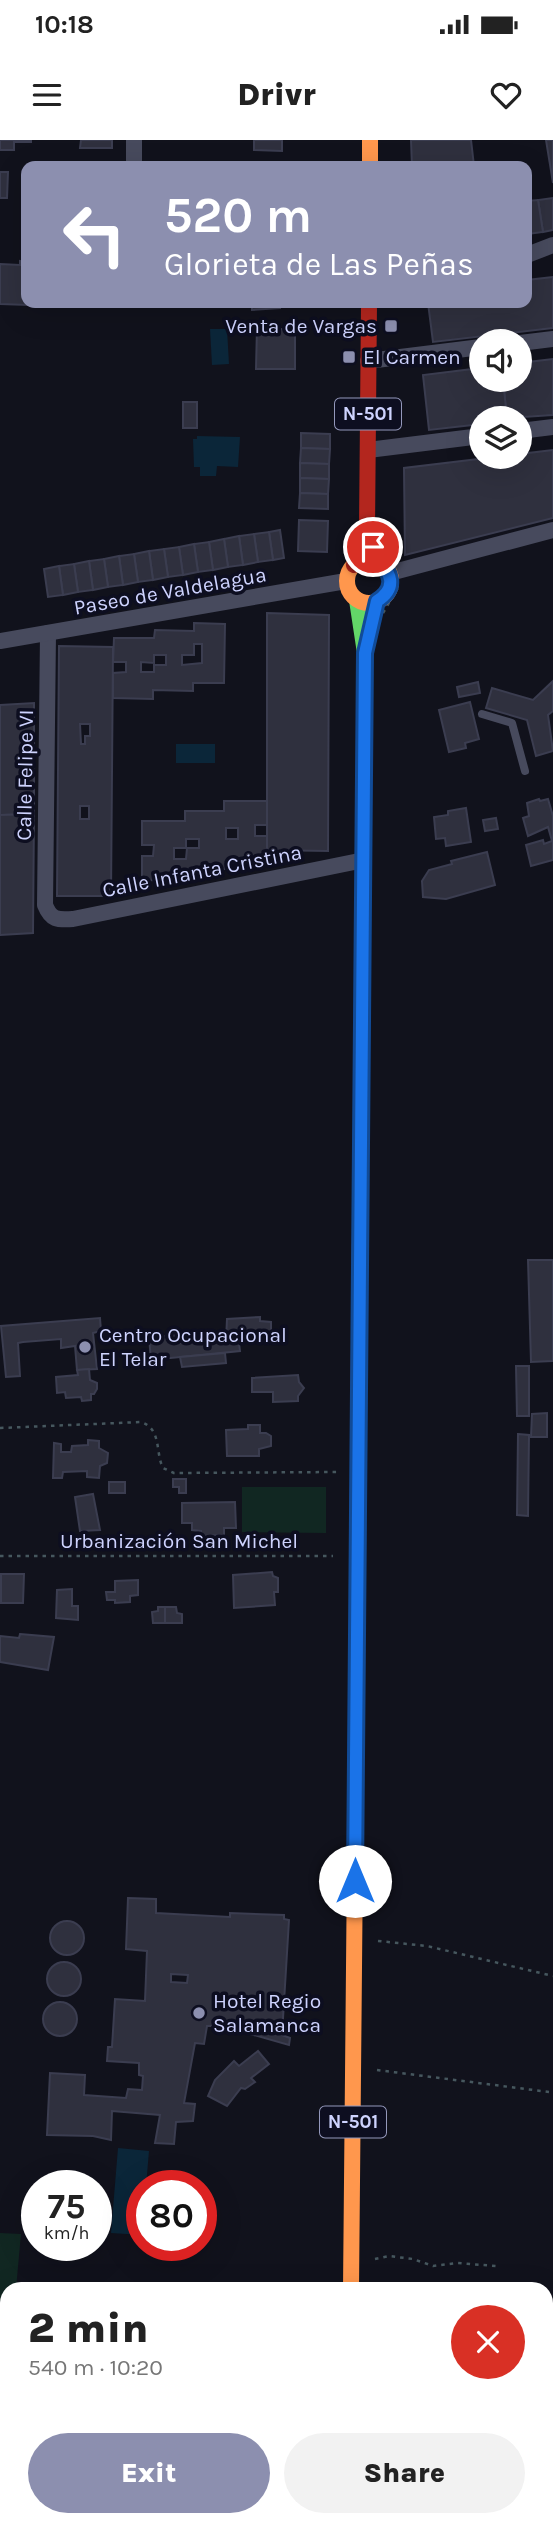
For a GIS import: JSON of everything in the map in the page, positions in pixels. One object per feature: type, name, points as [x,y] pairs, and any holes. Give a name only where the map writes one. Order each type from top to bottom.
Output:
[{"type":"highway","points":[[370,140],[370,161]]},
{"type":"highway","name":"N-501","points":[[351,2282],[365,653],[357,600],[351,595],[346,581],[367,529],[369,308]]},
{"type":"highway","name":"N-501","points":[[365,653],[377,601],[389,590],[385,568],[367,529]]},
{"type":"highway","points":[[354,565],[367,559],[385,568]]},
{"type":"highway","points":[[357,600],[363,603],[377,601]]},
{"type":"street","points":[[134,140],[134,161]]},
{"type":"street","points":[[532,253],[553,245]]},
{"type":"street","points":[[532,342],[553,339]]},
{"type":"street","points":[[368,361],[469,348]]},
{"type":"street","points":[[532,430],[553,427]]},
{"type":"street","points":[[368,450],[469,437]]},
{"type":"street","points":[[385,568],[553,530]]},
{"type":"street","name":"Paseo de Valdelagua","points":[[0,641],[346,581]]},
{"type":"street","name":"Calle Felipe VI","points":[[48,633],[45,905],[49,916]]},
{"type":"street","name":"Calle Infanta Cristina","points":[[49,916],[56,920],[73,919],[364,860]]},
{"type":"lane","points":[[482,714],[512,723],[525,771]]},
{"type":"path","points":[[0,1428],[141,1422],[149,1424],[156,1434],[158,1460],[163,1468],[174,1472],[358,1472]]},
{"type":"path","name":"Urbanización San Michel","points":[[0,1556],[357,1556]]},
{"type":"path","points":[[354,1940],[394,1941],[427,1946],[553,1976]]},
{"type":"path","points":[[353,2067],[550,2092]]},
{"type":"path","points":[[351,2262],[389,2256],[413,2259],[433,2266],[457,2263],[496,2266]]},
{"type":"green space","points":[[242,1487],[326,1487],[326,1533],[242,1532]]},
{"type":"green space","points":[[0,2233],[21,2234],[17,2282],[0,2282]]},
{"type":"water","points":[[210,329],[227,329],[229,364],[212,365]]},
{"type":"water","points":[[197,436],[240,437],[238,467],[217,466],[216,476],[200,476],[200,467],[194,467],[193,439],[197,439]]},
{"type":"water","points":[[176,744],[215,744],[215,763],[176,763]]},
{"type":"water","points":[[118,2148],[149,2151],[147,2170],[126,2170],[126,2234],[112,2233]]},
{"type":"building","points":[[0,140],[31,142],[14,142],[14,150],[0,150]]},
{"type":"building","points":[[81,140],[112,140],[112,148],[80,148]]},
{"type":"building","points":[[254,140],[282,140],[282,151],[254,150]]},
{"type":"building","points":[[411,140],[471,140],[473,161],[412,161]]},
{"type":"building","points":[[546,140],[553,140],[553,183]]},
{"type":"building","points":[[0,172],[8,172],[7,198],[0,198]]},
{"type":"building","points":[[553,198],[553,230],[543,232],[538,200]]},
{"type":"building","points":[[538,200],[543,232],[532,233],[532,201]]},
{"type":"building","points":[[20,261],[21,305],[0,304],[0,264],[20,265]]},
{"type":"building","points":[[553,277],[553,328],[532,330],[469,329],[469,338],[433,342],[429,308],[532,308],[532,279]]},
{"type":"building","points":[[257,327],[292,330],[295,335],[295,369],[256,369]]},
{"type":"building","points":[[553,359],[553,415],[532,416],[532,406],[506,406],[504,392],[532,392],[532,362]]},
{"type":"building","points":[[469,369],[469,392],[504,392],[506,406],[469,406],[469,425],[429,430],[423,375]]},
{"type":"building","points":[[183,402],[197,402],[197,428],[183,428]]},
{"type":"building","points":[[301,433],[330,434],[330,449],[301,448]]},
{"type":"building","points":[[301,448],[330,449],[329,464],[300,463]]},
{"type":"building","points":[[553,450],[553,518],[405,555],[404,468],[469,460],[469,469],[532,469],[532,453]]},
{"type":"building","points":[[300,463],[329,464],[329,479],[300,478]]},
{"type":"building","points":[[300,478],[329,479],[328,494],[300,493]]},
{"type":"building","points":[[300,493],[328,494],[328,509],[299,508]]},
{"type":"building","points":[[299,520],[328,521],[327,552],[298,551]]},
{"type":"building","points":[[280,530],[284,558],[273,560],[269,532]]},
{"type":"building","points":[[269,532],[273,560],[258,562],[254,534]]},
{"type":"building","points":[[254,534],[258,562],[243,565],[239,536]]},
{"type":"building","points":[[239,536],[243,565],[228,567],[224,539]]},
{"type":"building","points":[[224,539],[228,567],[213,570],[209,542]]},
{"type":"building","points":[[209,542],[213,570],[198,572],[194,544]]},
{"type":"building","points":[[194,544],[198,572],[183,575],[179,547]]},
{"type":"building","points":[[179,547],[183,575],[168,577],[164,549]]},
{"type":"building","points":[[164,549],[168,577],[153,580],[149,551]]},
{"type":"building","points":[[149,551],[153,580],[138,582],[134,554]]},
{"type":"building","points":[[134,554],[138,582],[123,585],[119,556]]},
{"type":"building","points":[[119,556],[123,585],[108,587],[104,559]]},
{"type":"building","points":[[104,559],[108,587],[93,590],[89,561]]},
{"type":"building","points":[[89,561],[93,590],[78,592],[74,564]]},
{"type":"building","points":[[74,564],[78,592],[63,595],[59,566]]},
{"type":"building","points":[[59,566],[63,595],[48,597],[44,569]]},
{"type":"building","points":[[267,613],[329,615],[328,851],[267,850]]},
{"type":"building","points":[[194,623],[225,624],[224,683],[193,683],[193,691],[153,690],[153,699],[113,698],[113,673],[126,672],[126,662],[113,662],[114,638],[154,638],[155,630],[194,631]],"holes":[[[194,644],[202,644],[202,663],[182,665],[182,655],[194,655]],[[154,655],[166,655],[166,665],[154,665],[154,672],[141,672],[141,662],[154,663]]]},
{"type":"building","points":[[59,646],[113,647],[111,896],[57,896]],"holes":[[[80,724],[90,724],[90,736],[85,736],[85,744],[81,744]],[[80,806],[89,806],[89,819],[80,819]]]},
{"type":"building","points":[[553,681],[553,711],[548,715],[553,751],[536,756],[527,720],[486,708],[492,688],[533,700]]},
{"type":"building","points":[[478,682],[480,693],[459,697],[457,687]]},
{"type":"building","points":[[470,702],[479,739],[465,743],[466,748],[449,752],[439,710]]},
{"type":"building","points":[[34,703],[34,814],[0,815],[0,705]]},
{"type":"building","points":[[548,799],[553,816],[553,860],[531,866],[526,845],[543,840],[544,844],[552,841],[548,827],[528,836],[523,818],[529,816],[527,803]]},
{"type":"building","points":[[224,801],[267,801],[267,825],[255,825],[255,836],[267,836],[267,863],[225,863],[225,869],[185,869],[185,881],[142,880],[142,856],[153,856],[154,845],[142,845],[142,821],[185,821],[185,811],[224,811]],"holes":[[[226,828],[238,828],[238,839],[226,839]],[[186,839],[199,839],[199,848],[187,848],[186,859],[174,859],[174,848],[186,848]]]},
{"type":"building","points":[[466,808],[471,842],[446,846],[445,838],[436,839],[434,817]]},
{"type":"building","points":[[34,814],[33,933],[0,935],[0,815]]},
{"type":"building","points":[[496,818],[498,829],[485,831],[483,820]]},
{"type":"building","points":[[487,852],[495,885],[446,899],[423,897],[422,881],[429,870]]},
{"type":"building","points":[[528,1260],[553,1260],[553,1361],[531,1362]]},
{"type":"building","points":[[260,1317],[260,1321],[271,1322],[271,1336],[261,1336],[260,1342],[239,1343],[240,1351],[151,1360],[149,1337],[180,1335],[181,1343],[226,1341],[227,1319]]},
{"type":"building","name":"Centro Ocupacional El Telar","points":[[100,1318],[101,1331],[93,1333],[97,1369],[77,1370],[75,1346],[61,1348],[61,1339],[23,1342],[18,1343],[20,1376],[6,1377],[1,1326]]},
{"type":"building","points":[[225,1353],[226,1363],[182,1367],[180,1357]]},
{"type":"building","points":[[516,1366],[529,1366],[529,1416],[517,1416]]},
{"type":"building","points":[[89,1369],[90,1380],[97,1383],[91,1400],[82,1401],[81,1397],[66,1398],[65,1392],[57,1393],[56,1377],[78,1375],[77,1370]]},
{"type":"building","points":[[298,1375],[304,1388],[298,1401],[273,1402],[273,1392],[252,1392],[252,1378]]},
{"type":"building","points":[[547,1413],[547,1437],[531,1437],[532,1414]]},
{"type":"building","points":[[248,1425],[260,1425],[260,1433],[271,1436],[271,1446],[259,1449],[259,1456],[227,1456],[226,1430],[248,1429]]},
{"type":"building","points":[[518,1434],[529,1435],[528,1516],[517,1515]]},
{"type":"building","points":[[88,1440],[99,1441],[99,1448],[108,1453],[107,1463],[100,1466],[99,1478],[87,1477],[87,1471],[63,1472],[62,1478],[53,1478],[54,1443],[61,1444],[61,1452],[71,1452],[72,1446],[88,1445]]},
{"type":"building","points":[[173,1479],[186,1479],[186,1493],[179,1493],[179,1487],[173,1487]]},
{"type":"building","points":[[109,1482],[125,1482],[125,1493],[109,1493]]},
{"type":"building","points":[[93,1494],[100,1530],[80,1531],[75,1497]]},
{"type":"building","points":[[235,1502],[236,1528],[224,1528],[224,1535],[201,1536],[201,1531],[192,1530],[192,1523],[182,1523],[182,1503]]},
{"type":"building","points":[[272,1572],[273,1576],[278,1578],[278,1592],[274,1592],[275,1605],[234,1608],[233,1575]]},
{"type":"building","points":[[1,1574],[24,1574],[23,1603],[1,1603]]},
{"type":"building","points":[[138,1580],[138,1595],[130,1596],[130,1602],[115,1603],[115,1600],[107,1600],[106,1592],[115,1592],[115,1581]]},
{"type":"building","points":[[72,1589],[72,1606],[78,1606],[78,1620],[56,1618],[57,1590]]},
{"type":"building","points":[[158,1607],[165,1607],[165,1623],[153,1623],[152,1612],[158,1611]]},
{"type":"building","points":[[165,1607],[176,1607],[177,1613],[182,1614],[182,1623],[165,1623]]},
{"type":"building","points":[[20,1634],[54,1637],[48,1670],[0,1662],[0,1636],[19,1638]]},
{"type":"building","name":"Hotel Regio Salamanca","points":[[128,1898],[156,1899],[156,1913],[230,1917],[230,1913],[284,1915],[284,1919],[289,1920],[282,2035],[290,2038],[289,2045],[222,2026],[207,2026],[204,2044],[195,2043],[184,2103],[195,2104],[193,2121],[176,2122],[174,2144],[155,2143],[160,2115],[112,2111],[111,2140],[93,2136],[47,2135],[50,2073],[85,2075],[84,2095],[126,2098],[128,2089],[142,2090],[143,2076],[139,2075],[139,2063],[107,2061],[108,2047],[112,2047],[115,1999],[145,2001],[147,1951],[126,1949]],"holes":[[[171,1974],[188,1975],[187,1983],[171,1982]]]},
{"type":"building","points":[[67,1921],[79,1926],[84,1938],[79,1950],[67,1955],[55,1950],[50,1938],[55,1926]]},
{"type":"building","points":[[64,1962],[76,1967],[81,1979],[76,1991],[64,1996],[52,1991],[47,1979],[52,1967]]},
{"type":"building","points":[[60,2002],[72,2007],[77,2019],[72,2031],[60,2036],[48,2031],[43,2019],[48,2007]]},
{"type":"building","points":[[258,2051],[269,2064],[251,2078],[255,2082],[245,2089],[241,2088],[227,2106],[208,2096],[215,2080],[234,2061],[239,2066]]},
{"type":"traffic: fast","points":[[357,600],[365,653],[363,903]]},
{"type":"traffic: slow","points":[[370,140],[370,161]]},
{"type":"traffic: slow","points":[[369,559],[385,565],[391,581],[385,597],[369,603],[353,597],[347,581],[353,565],[369,559]]},
{"type":"traffic: slow","points":[[359,1348],[363,903]]},
{"type":"traffic: slow","points":[[351,2282],[356,1753]]},
{"type":"traffic: jam","points":[[354,565],[367,529],[369,308]]},
{"type":"traffic: jam","points":[[356,1753],[359,1348]]},
{"type":"place","name":"Venta de Vargas","points":[[391,326]]},
{"type":"place","name":"El Carmen","points":[[349,357]]},
{"type":"place","name":"Centro Ocupacional El Telar","points":[[85,1347]]},
{"type":"place","name":"Hotel Regio Salamanca","points":[[199,2013]]},
{"type":"route","points":[[355,1881],[365,653],[377,601],[384,597],[391,582],[390,573],[373,547]]}]
